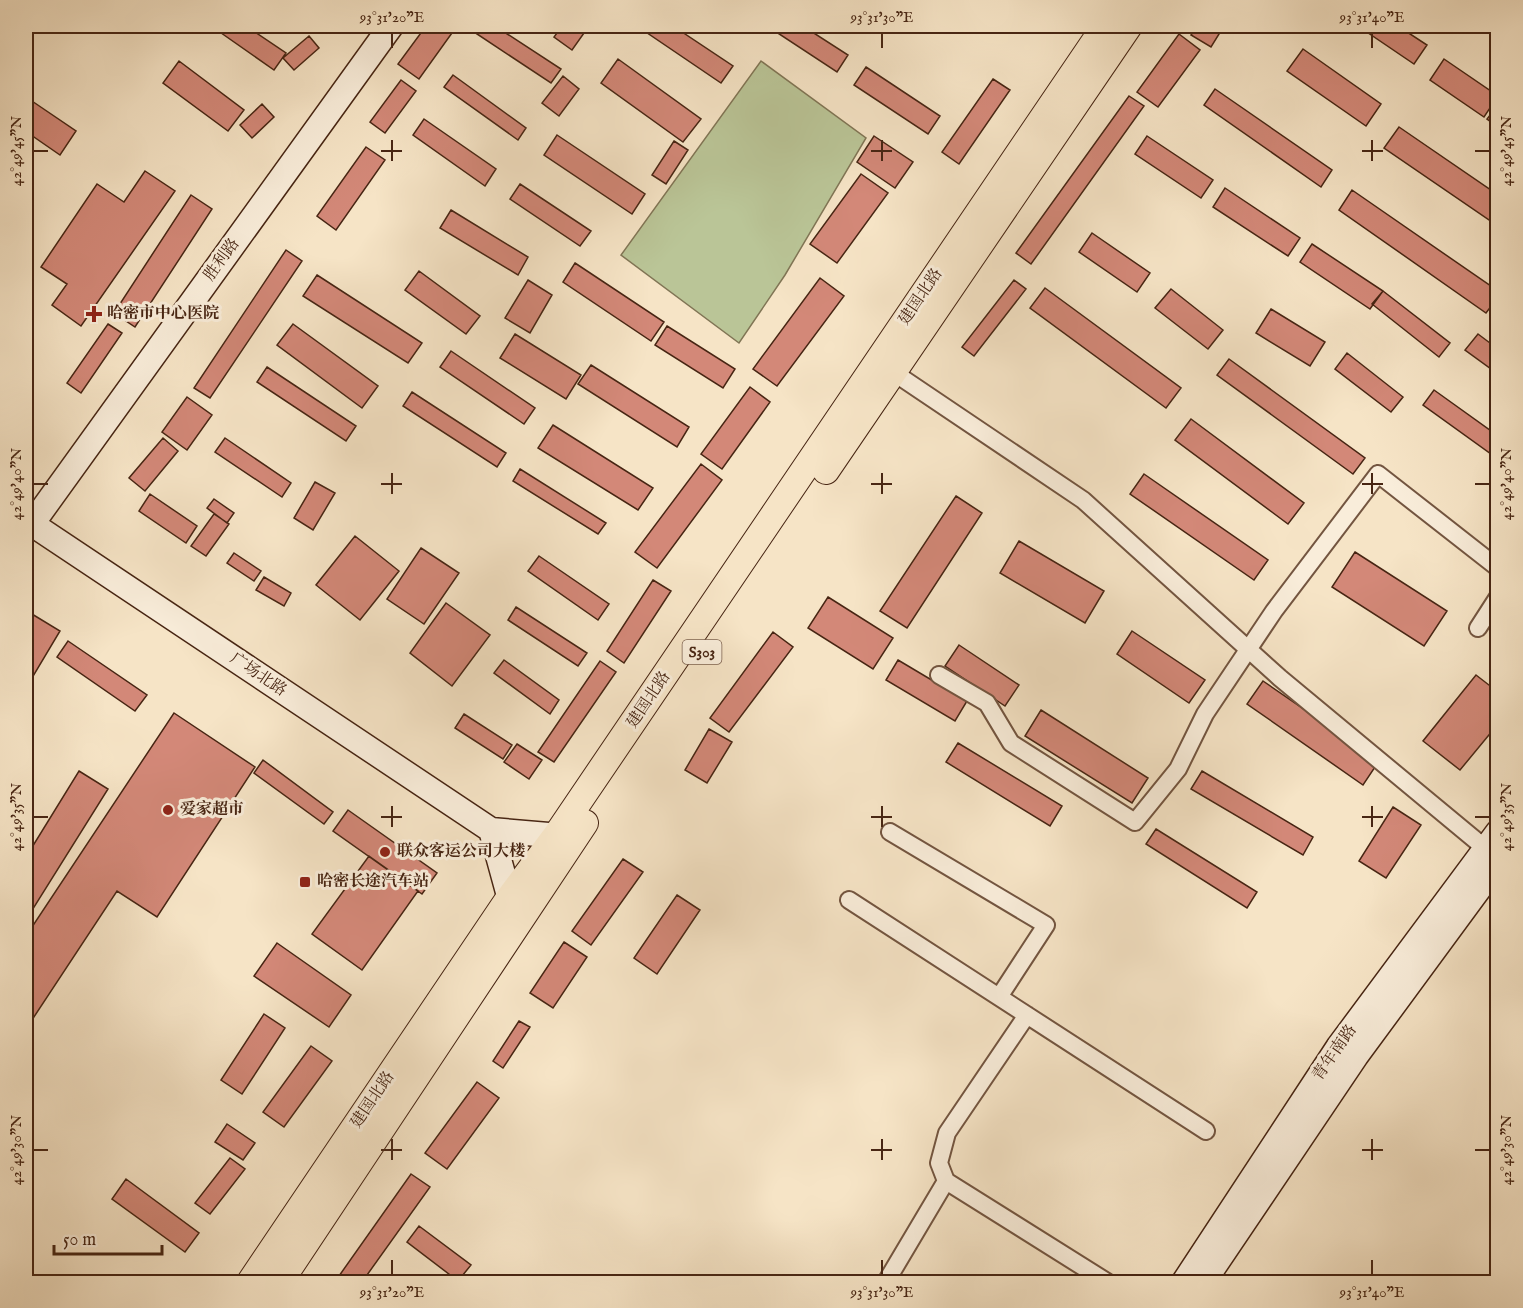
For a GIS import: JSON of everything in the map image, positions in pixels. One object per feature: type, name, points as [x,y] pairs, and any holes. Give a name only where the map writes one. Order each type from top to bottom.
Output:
[{"type":"main road","name":"胜利路","points":[[29,522],[391,26]]},
{"type":"main road","name":"建国北路","points":[[280,1282],[518,926],[566,836],[1105,26]]},
{"type":"main road","name":"建国北路","points":[[250,1282],[509,898],[566,836],[892,372],[1129,26]]},
{"type":"main road","name":"广场北路","points":[[29,522],[491,830]]},
{"type":"main road","points":[[518,926],[491,830],[566,836]]},
{"type":"main road","points":[[1203,1282],[1493,848]]},
{"type":"main road","name":"青年南路","points":[[1184,1282],[1339,1046],[1493,848]]},
{"type":"street","points":[[892,372],[1083,500],[1289,686],[1493,848]]},
{"type":"street","points":[[939,675],[987,703],[1011,742],[1135,822],[1178,769],[1205,714],[1249,649],[1378,474],[1497,568]]},
{"type":"street","points":[[1478,628],[1497,597]]},
{"type":"street","points":[[890,831],[1046,926],[999,997]]},
{"type":"street","points":[[849,900],[1206,1131]]},
{"type":"street","points":[[1027,1015],[946,1133],[939,1163],[945,1181],[1107,1282]]},
{"type":"street","points":[[886,1282],[945,1181]]},
{"type":"green space","points":[[761,61],[866,138],[785,275],[739,343],[621,255]]},
{"type":"building","points":[[216,26],[246,26],[286,53],[274,70],[214,28]]},
{"type":"building","points":[[426,26],[457,26],[419,79],[398,64]]},
{"type":"building","points":[[478,26],[495,26],[561,69],[551,83],[474,32]]},
{"type":"building","points":[[562,26],[589,26],[572,50],[554,37]]},
{"type":"building","points":[[637,26],[673,26],[733,66],[721,83]]},
{"type":"building","points":[[767,26],[803,26],[848,55],[837,72]]},
{"type":"building","points":[[1197,26],[1224,26],[1211,47],[1191,35]]},
{"type":"building","points":[[1358,26],[1398,26],[1427,45],[1414,64]]},
{"type":"building","points":[[1179,34],[1200,50],[1158,107],[1137,92]]},
{"type":"building","points":[[309,36],[319,48],[294,70],[283,58]]},
{"type":"building","points":[[1303,49],[1381,104],[1366,126],[1287,71]]},
{"type":"building","points":[[618,59],[701,119],[683,142],[601,83]]},
{"type":"building","points":[[1444,59],[1498,96],[1484,117],[1430,80]]},
{"type":"building","points":[[179,61],[244,110],[228,131],[163,83]]},
{"type":"building","points":[[866,67],[940,116],[928,134],[854,85]]},
{"type":"building","points":[[453,75],[526,128],[518,140],[444,87]]},
{"type":"building","points":[[563,76],[579,89],[559,116],[542,103]]},
{"type":"building","points":[[993,79],[1010,90],[959,164],[942,152]]},
{"type":"building","points":[[401,80],[416,91],[385,133],[370,122]]},
{"type":"building","points":[[1215,89],[1332,170],[1321,187],[1204,105]]},
{"type":"building","points":[[1129,96],[1144,106],[1031,264],[1016,253]]},
{"type":"building","points":[[26,97],[76,131],[60,155],[31,135],[26,136]]},
{"type":"building","points":[[262,104],[274,117],[252,138],[240,125]]},
{"type":"building","points":[[1498,105],[1498,127],[1487,119]]},
{"type":"building","points":[[424,119],[496,169],[485,186],[413,135]]},
{"type":"building","points":[[1399,127],[1498,195],[1498,226],[1384,148]]},
{"type":"building","points":[[557,135],[645,194],[632,214],[544,155]]},
{"type":"building","points":[[874,136],[913,162],[895,188],[857,162]]},
{"type":"building","points":[[1147,136],[1213,180],[1201,198],[1135,154]]},
{"type":"building","points":[[674,141],[688,150],[666,184],[652,175]]},
{"type":"building","points":[[366,147],[385,160],[336,230],[317,216]]},
{"type":"building","points":[[145,171],[175,191],[81,326],[52,305],[67,284],[41,267],[97,184],[124,202]]},
{"type":"building","points":[[861,174],[888,193],[837,263],[810,244]]},
{"type":"building","points":[[520,184],[591,231],[580,246],[510,199]]},
{"type":"building","points":[[1225,188],[1300,238],[1288,256],[1213,207]]},
{"type":"building","points":[[1352,190],[1498,291],[1498,297],[1486,313],[1339,210]]},
{"type":"building","points":[[191,195],[212,209],[135,327],[114,313]]},
{"type":"building","points":[[451,210],[528,257],[518,275],[440,228]]},
{"type":"building","points":[[1092,233],[1150,273],[1137,292],[1079,252]]},
{"type":"building","points":[[1312,244],[1383,291],[1370,309],[1300,262]]},
{"type":"building","points":[[286,250],[302,261],[210,398],[194,388]]},
{"type":"building","points":[[575,263],[664,322],[651,341],[563,282]]},
{"type":"building","points":[[419,271],[480,316],[466,334],[405,290]]},
{"type":"building","points":[[317,275],[422,343],[408,363],[303,296]]},
{"type":"building","points":[[820,278],[844,296],[777,386],[753,369]]},
{"type":"building","points":[[528,280],[552,295],[530,333],[505,318]]},
{"type":"building","points":[[1014,280],[1026,289],[974,356],[962,347]]},
{"type":"building","points":[[1045,288],[1181,388],[1166,408],[1030,308]]},
{"type":"building","points":[[1171,289],[1223,330],[1208,349],[1155,308]]},
{"type":"building","points":[[1383,291],[1450,343],[1439,357],[1372,304]]},
{"type":"building","points":[[1271,309],[1325,342],[1310,366],[1256,333]]},
{"type":"building","points":[[108,324],[122,333],[81,393],[67,383]]},
{"type":"building","points":[[293,324],[378,386],[362,408],[277,345]]},
{"type":"building","points":[[667,326],[735,369],[723,388],[655,345]]},
{"type":"building","points":[[515,334],[581,375],[566,399],[500,358]]},
{"type":"building","points":[[1478,334],[1498,349],[1498,374],[1465,350]]},
{"type":"building","points":[[451,351],[535,408],[524,424],[440,367]]},
{"type":"building","points":[[1347,353],[1403,397],[1391,412],[1335,369]]},
{"type":"building","points":[[1229,359],[1365,458],[1353,474],[1217,375]]},
{"type":"building","points":[[591,365],[689,427],[677,447],[578,384]]},
{"type":"building","points":[[267,367],[356,426],[346,441],[257,382]]},
{"type":"building","points":[[750,387],[770,402],[722,469],[701,454]]},
{"type":"building","points":[[1434,390],[1498,436],[1498,459],[1423,405]]},
{"type":"building","points":[[412,392],[506,453],[497,467],[403,406]]},
{"type":"building","points":[[187,397],[212,415],[187,450],[162,432]]},
{"type":"building","points":[[1191,419],[1304,503],[1288,524],[1175,440]]},
{"type":"building","points":[[553,425],[653,488],[638,510],[538,448]]},
{"type":"building","points":[[163,438],[178,451],[145,491],[129,478]]},
{"type":"building","points":[[225,438],[291,483],[282,497],[215,452]]},
{"type":"building","points":[[701,464],[722,480],[657,568],[635,552]]},
{"type":"building","points":[[520,469],[606,523],[598,534],[513,481]]},
{"type":"building","points":[[1144,474],[1268,560],[1254,580],[1130,494]]},
{"type":"building","points":[[315,482],[335,493],[313,530],[294,518]]},
{"type":"building","points":[[150,494],[197,526],[186,543],[139,511]]},
{"type":"building","points":[[956,496],[982,513],[907,628],[880,611]]},
{"type":"building","points":[[214,499],[234,513],[227,523],[207,508]]},
{"type":"building","points":[[214,514],[229,524],[206,556],[191,546]]},
{"type":"building","points":[[355,536],[399,571],[360,620],[316,585]]},
{"type":"building","points":[[1019,541],[1104,591],[1085,623],[1000,573]]},
{"type":"building","points":[[421,548],[459,573],[424,624],[387,599]]},
{"type":"building","points":[[1355,552],[1447,611],[1424,646],[1332,587]]},
{"type":"building","points":[[234,553],[261,571],[254,581],[227,563]]},
{"type":"building","points":[[539,556],[609,604],[598,620],[528,571]]},
{"type":"building","points":[[264,577],[291,593],[284,606],[256,590]]},
{"type":"building","points":[[653,580],[671,591],[624,663],[607,651]]},
{"type":"building","points":[[828,597],[893,638],[873,669],[808,628]]},
{"type":"building","points":[[446,603],[490,635],[452,686],[410,653]]},
{"type":"building","points":[[516,607],[587,653],[578,666],[508,620]]},
{"type":"building","points":[[27,611],[60,631],[32,678],[26,674]]},
{"type":"building","points":[[1132,631],[1205,680],[1189,703],[1117,654]]},
{"type":"building","points":[[773,632],[793,647],[729,732],[710,718]]},
{"type":"building","points":[[68,641],[147,695],[135,711],[57,657]]},
{"type":"building","points":[[959,645],[1019,685],[1005,706],[945,666]]},
{"type":"building","points":[[504,660],[559,700],[550,714],[494,673]]},
{"type":"building","points":[[898,660],[967,701],[955,721],[886,680]]},
{"type":"building","points":[[600,661],[616,672],[554,762],[538,752]]},
{"type":"building","points":[[1476,675],[1498,692],[1498,724],[1460,770],[1423,741]]},
{"type":"building","points":[[1263,681],[1379,761],[1363,785],[1247,704]]},
{"type":"building","points":[[1041,710],[1148,778],[1132,803],[1025,736]]},
{"type":"building","points":[[174,713],[255,767],[157,917],[117,891],[26,1029],[26,936]]},
{"type":"building","points":[[464,714],[512,745],[503,759],[455,728]]},
{"type":"building","points":[[709,729],[732,742],[707,783],[685,770]]},
{"type":"building","points":[[958,743],[1062,806],[1050,826],[946,762]]},
{"type":"building","points":[[517,744],[542,760],[529,779],[504,762]]},
{"type":"building","points":[[263,760],[333,812],[324,824],[254,773]]},
{"type":"building","points":[[79,771],[108,789],[26,920],[26,857]]},
{"type":"building","points":[[1202,771],[1313,837],[1303,855],[1191,789]]},
{"type":"building","points":[[1393,807],[1421,825],[1386,878],[1359,861]]},
{"type":"building","name":"联众客运公司大楼","points":[[348,810],[437,873],[422,894],[333,831]]},
{"type":"building","points":[[1156,829],[1257,892],[1247,908],[1146,844]]},
{"type":"building","points":[[369,856],[418,891],[362,970],[312,934]]},
{"type":"building","points":[[623,859],[643,872],[591,945],[572,931]]},
{"type":"building","points":[[677,895],[700,910],[657,974],[634,958]]},
{"type":"building","points":[[564,942],[587,957],[553,1008],[530,993]]},
{"type":"building","points":[[277,943],[351,995],[329,1027],[254,976]]},
{"type":"building","points":[[264,1014],[285,1028],[242,1094],[221,1080]]},
{"type":"building","points":[[519,1021],[530,1027],[503,1068],[493,1061]]},
{"type":"building","points":[[311,1046],[332,1061],[284,1127],[263,1112]]},
{"type":"building","points":[[477,1082],[499,1098],[447,1169],[425,1153]]},
{"type":"building","points":[[227,1124],[255,1143],[243,1160],[215,1142]]},
{"type":"building","points":[[230,1158],[245,1169],[210,1214],[195,1203]]},
{"type":"building","points":[[411,1174],[430,1187],[362,1282],[349,1282],[339,1276]]},
{"type":"building","points":[[126,1179],[199,1233],[185,1252],[112,1199]]},
{"type":"building","points":[[419,1226],[471,1265],[458,1281],[407,1242]]},
{"type":"place","name":"哈密市中心医院","points":[[94,314]]},
{"type":"place","name":"爱家超市","points":[[168,810]]},
{"type":"place","name":"联众客运公司大楼","points":[[385,852]]},
{"type":"place","name":"哈密长途汽车站","points":[[305,882]]}]
